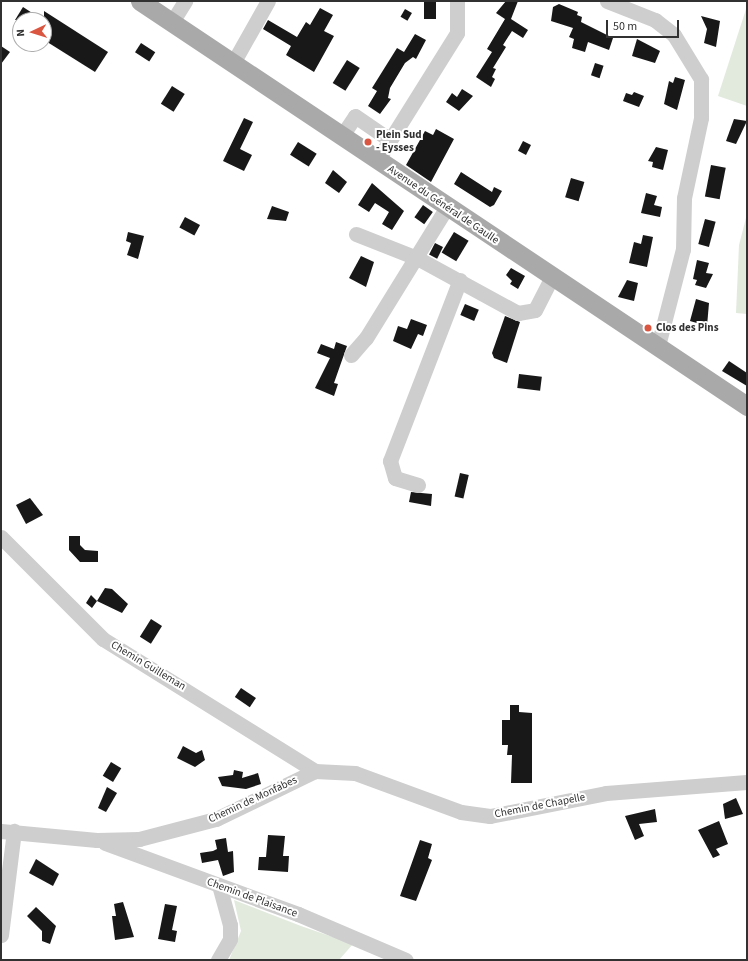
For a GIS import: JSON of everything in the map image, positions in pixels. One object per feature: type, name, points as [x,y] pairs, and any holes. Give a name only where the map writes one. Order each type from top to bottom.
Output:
[{"type":"main road","name":"Avenue du Général de Gaulle","points":[[140,1],[341,137],[747,406]]},
{"type":"street","points":[[172,22],[185,1]]},
{"type":"street","points":[[233,63],[268,1]]},
{"type":"street","points":[[377,161],[457,33],[457,1]]},
{"type":"street","points":[[607,1],[655,20],[674,35],[701,79],[701,118],[684,198],[683,249],[658,346]]},
{"type":"street","points":[[341,137],[356,116],[390,140]]},
{"type":"street","points":[[351,355],[366,338],[417,258],[447,207]]},
{"type":"street","points":[[356,234],[417,258],[460,280],[509,310],[528,313],[535,310],[552,277]]},
{"type":"street","points":[[418,485],[395,478],[390,461],[460,280]]},
{"type":"street","name":"Chemin Guilleman","points":[[1,538],[103,639],[315,771]]},
{"type":"street","name":"Chemin de Chapelle","points":[[315,771],[355,773],[461,812],[490,816],[606,793],[747,782]]},
{"type":"street","name":"Chemin de Monfabes","points":[[8,831],[96,840],[139,839],[216,820],[315,771]]},
{"type":"street","points":[[1,935],[8,831]]},
{"type":"street","name":"Chemin de Plaisance","points":[[96,840],[219,885],[406,960]]},
{"type":"street","points":[[218,960],[230,939],[230,926],[219,885]]},
{"type":"shaded area","points":[[747,6],[747,106],[718,96]]},
{"type":"shaded area","points":[[747,214],[747,314],[736,313],[739,245]]},
{"type":"shaded area","points":[[234,900],[353,944],[339,960],[229,960],[241,931]]},
{"type":"building","points":[[424,1],[436,1],[436,19],[424,19]]},
{"type":"building","points":[[506,1],[518,1],[511,19],[528,30],[523,38],[512,31],[503,45],[506,47],[493,68],[496,69],[492,77],[495,79],[491,87],[476,77],[492,52],[487,49],[505,19],[496,13]]},
{"type":"building","points":[[559,4],[578,12],[577,15],[582,17],[581,22],[613,38],[609,50],[588,42],[585,52],[572,48],[574,39],[569,37],[573,28],[551,21],[553,7]]},
{"type":"building","points":[[23,7],[31,12],[20,12]]},
{"type":"building","points":[[320,8],[333,15],[324,31],[334,36],[314,72],[286,55],[291,46],[263,29],[268,20],[297,37],[306,22],[310,25]]},
{"type":"building","points":[[405,9],[412,13],[407,21],[400,17]]},
{"type":"building","points":[[52,16],[108,52],[95,72],[52,45]]},
{"type":"building","points":[[701,16],[720,21],[716,47],[704,43],[707,29]]},
{"type":"building","points":[[415,34],[426,40],[416,59],[413,57],[405,63],[390,88],[388,98],[391,99],[380,114],[368,106],[377,91],[372,88],[397,48],[404,52]]},
{"type":"building","points":[[637,39],[660,51],[655,63],[632,56]]},
{"type":"building","points":[[141,43],[155,52],[149,61],[135,52]]},
{"type":"building","points":[[1,46],[10,52],[1,64]]},
{"type":"building","points":[[347,60],[360,68],[345,91],[333,83]]},
{"type":"building","points":[[595,63],[604,66],[600,78],[591,75]]},
{"type":"building","points":[[675,77],[685,80],[677,110],[664,104],[669,81],[673,83]]},
{"type":"building","points":[[172,86],[185,94],[174,112],[161,104]]},
{"type":"building","points":[[462,89],[473,96],[459,111],[446,102],[452,93],[457,97]]},
{"type":"building","points":[[634,92],[644,96],[639,107],[623,101],[626,93],[632,95]]},
{"type":"building","points":[[244,118],[253,122],[240,149],[252,155],[244,171],[223,161]]},
{"type":"building","points":[[734,119],[747,121],[736,144],[726,141]]},
{"type":"building","points":[[436,129],[454,139],[431,182],[406,165],[425,131],[433,135]]},
{"type":"building","points":[[523,141],[531,145],[526,155],[518,151]]},
{"type":"building","points":[[298,142],[317,154],[309,166],[290,155]]},
{"type":"building","points":[[656,147],[668,150],[663,170],[652,167],[653,162],[648,161]]},
{"type":"building","points":[[711,165],[726,168],[720,199],[705,196]]},
{"type":"building","points":[[333,170],[347,182],[339,193],[325,183]]},
{"type":"building","points":[[461,172],[492,192],[494,187],[502,191],[494,205],[490,207],[454,184]]},
{"type":"building","points":[[571,178],[584,182],[579,201],[565,197]]},
{"type":"building","points":[[372,183],[404,211],[392,230],[382,224],[389,212],[375,203],[369,212],[358,205]]},
{"type":"building","points":[[646,193],[657,196],[654,205],[662,207],[660,217],[641,213]]},
{"type":"building","points":[[423,205],[433,212],[424,224],[414,217]]},
{"type":"building","points":[[272,206],[289,212],[286,221],[267,219]]},
{"type":"building","points":[[185,217],[200,225],[194,236],[179,228]]},
{"type":"building","points":[[705,219],[716,222],[709,247],[698,244]]},
{"type":"building","points":[[128,232],[144,236],[138,259],[127,255],[131,243],[126,241]]},
{"type":"building","points":[[454,232],[469,241],[456,261],[442,253]]},
{"type":"building","points":[[643,235],[653,237],[647,267],[629,263],[634,242],[641,244]]},
{"type":"building","points":[[435,243],[443,247],[437,259],[429,255]]},
{"type":"building","points":[[361,256],[374,262],[366,287],[349,278]]},
{"type":"building","points":[[697,260],[709,263],[706,273],[713,274],[706,288],[695,285],[697,280],[693,279]]},
{"type":"building","points":[[511,268],[525,276],[518,289],[510,284],[512,281],[506,275]]},
{"type":"building","points":[[627,280],[638,283],[634,301],[618,297]]},
{"type":"building","points":[[696,299],[709,303],[707,326],[690,321]]},
{"type":"building","points":[[465,304],[479,310],[474,321],[460,315]]},
{"type":"building","points":[[505,316],[520,322],[507,363],[494,358],[492,353]]},
{"type":"building","points":[[411,319],[427,325],[423,336],[418,334],[411,349],[393,341],[398,326],[407,329]]},
{"type":"building","points":[[336,342],[347,346],[334,383],[338,384],[334,396],[315,388],[330,358],[317,353],[321,344],[334,349]]},
{"type":"building","points":[[729,361],[747,373],[747,386],[722,371]]},
{"type":"building","points":[[519,374],[542,377],[540,391],[517,388]]},
{"type":"building","points":[[460,473],[469,475],[463,498],[455,496]]},
{"type":"building","points":[[411,492],[432,494],[431,506],[409,502]]},
{"type":"building","points":[[30,498],[43,515],[26,524],[16,505]]},
{"type":"building","points":[[69,536],[80,536],[80,545],[85,550],[98,551],[98,562],[80,562],[69,550]]},
{"type":"building","points":[[105,588],[112,589],[128,604],[122,613],[97,601]]},
{"type":"building","points":[[91,595],[97,601],[92,608],[86,603]]},
{"type":"building","points":[[151,619],[162,626],[151,644],[140,637]]},
{"type":"building","points":[[241,688],[256,698],[250,707],[235,697]]},
{"type":"building","points":[[510,705],[519,705],[519,712],[532,713],[532,783],[511,783],[512,755],[507,755],[508,745],[502,745],[502,720],[510,720]]},
{"type":"building","points":[[183,746],[196,753],[202,750],[205,760],[195,767],[177,758]]},
{"type":"building","points":[[111,762],[121,768],[113,782],[103,776]]},
{"type":"building","points":[[234,770],[243,772],[242,778],[258,773],[261,784],[246,789],[222,786],[218,777],[233,775]]},
{"type":"building","points":[[107,787],[117,793],[106,812],[98,808]]},
{"type":"building","points":[[736,798],[743,814],[725,819],[723,804]]},
{"type":"building","points":[[655,809],[657,822],[639,824],[644,836],[635,840],[625,816]]},
{"type":"building","points":[[719,821],[728,844],[716,849],[720,855],[713,858],[698,830]]},
{"type":"building","points":[[268,835],[285,836],[283,856],[289,856],[288,872],[258,870],[259,857],[266,857]]},
{"type":"building","points":[[226,838],[228,852],[233,851],[234,872],[223,876],[218,860],[202,863],[200,853],[217,849],[215,840]]},
{"type":"building","points":[[420,840],[432,844],[428,858],[432,860],[416,901],[400,896]]},
{"type":"building","points":[[36,859],[59,874],[53,886],[29,873]]},
{"type":"building","points":[[123,902],[134,937],[115,940],[112,916],[116,916],[114,904]]},
{"type":"building","points":[[165,904],[177,906],[172,930],[177,931],[175,942],[158,939]]},
{"type":"building","points":[[36,907],[56,926],[50,944],[42,941],[42,931],[27,916]]},
{"type":"place","name":"Plein Sud - Eysses","points":[[368,142]]},
{"type":"place","name":"Clos des Pins","points":[[648,328]]}]
